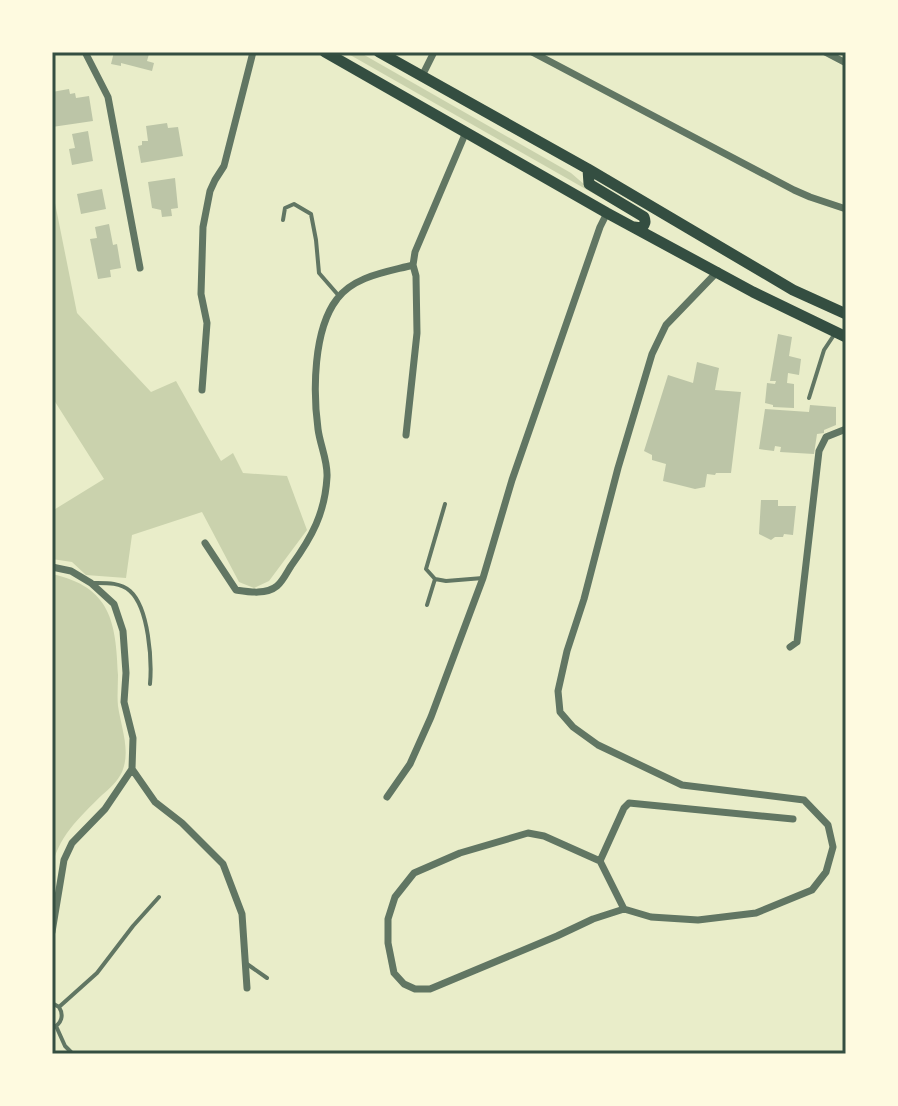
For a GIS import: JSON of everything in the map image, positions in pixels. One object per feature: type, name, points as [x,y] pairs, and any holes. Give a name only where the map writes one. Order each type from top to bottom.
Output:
[{"type":"main road","points":[[325,52],[607,213],[840,335]]},
{"type":"main road","points":[[379,52],[588,169],[793,290],[846,314]]},
{"type":"main road","points":[[588,169],[589,184],[644,217],[644,226],[634,227]]},
{"type":"street","points":[[85,52],[108,97],[140,268]]},
{"type":"street","points":[[202,390],[207,323],[201,294],[203,227],[210,191],[224,166],[253,52]]},
{"type":"street","points":[[422,76],[434,52]]},
{"type":"street","points":[[532,52],[794,190],[846,209]]},
{"type":"street","points":[[825,52],[846,63]]},
{"type":"street","points":[[406,435],[417,333],[415,252],[466,132]]},
{"type":"street","points":[[387,797],[410,764],[431,717],[483,578],[527,437],[607,213]]},
{"type":"street","points":[[205,543],[236,590],[257,593],[277,587],[309,541],[324,506],[327,473],[318,430],[315,386],[321,336],[328,311],[339,296],[357,281],[413,265]]},
{"type":"street","points":[[624,909],[600,861],[544,836],[528,833],[460,853],[414,873],[395,897],[388,919],[388,943],[394,973],[404,984],[415,989],[430,989],[593,919],[624,909],[651,917],[698,920],[756,913],[812,890],[826,872],[833,847],[828,825],[804,800],[682,785],[598,745],[573,727],[560,712],[558,691],[567,651],[652,354],[666,325],[718,271]]},
{"type":"street","points":[[790,647],[797,642],[819,451],[826,437],[846,429]]},
{"type":"street","points":[[52,567],[71,571],[91,583],[114,604],[123,631],[126,673],[124,702],[133,738],[132,769],[105,809],[72,843],[64,860],[52,932]]},
{"type":"street","points":[[132,769],[155,802],[182,823],[223,864],[242,914],[247,988]]},
{"type":"street","points":[[600,861],[629,803],[793,819]]},
{"type":"lane","points":[[283,220],[285,208],[294,204],[311,214],[319,273],[339,296]]},
{"type":"lane","points":[[809,398],[824,350],[840,335]]},
{"type":"lane","points":[[445,504],[426,569],[435,579],[446,581],[483,578]]},
{"type":"lane","points":[[427,605],[435,579]]},
{"type":"lane","points":[[91,583],[115,583],[128,589],[139,604],[147,627],[150,684]]},
{"type":"lane","points":[[59,1007],[97,973],[159,897]]},
{"type":"lane","points":[[247,964],[267,978]]},
{"type":"lane","points":[[52,1003],[59,1007],[62,1017],[54,1027],[71,1052]]},
{"type":"green space","points":[[345,52],[359,52],[571,173],[640,220]]},
{"type":"green space","points":[[52,188],[77,313],[151,392],[176,381],[221,461],[233,453],[243,473],[287,476],[307,530],[269,581],[254,588],[239,582],[202,512],[132,535],[126,578],[86,575],[72,562],[52,559],[52,511],[104,479],[52,397]]},
{"type":"green space","points":[[52,574],[87,588],[98,598],[112,623],[118,706],[126,756],[118,779],[64,838],[52,870]]},
{"type":"building","points":[[114,52],[149,54],[147,61],[154,63],[152,71],[121,63],[121,66],[111,64]]},
{"type":"building","points":[[69,89],[76,98],[89,96],[93,121],[52,127],[52,92]]},
{"type":"building","points":[[167,123],[168,128],[178,127],[183,156],[141,163],[138,146],[142,145],[142,141],[148,141],[146,126]]},
{"type":"building","points":[[88,131],[93,161],[72,165],[69,149],[75,148],[72,134]]},
{"type":"building","points":[[175,178],[178,208],[171,209],[172,216],[162,217],[161,210],[152,208],[148,182]]},
{"type":"building","points":[[102,189],[106,209],[81,214],[77,194]]},
{"type":"building","points":[[109,224],[113,245],[117,244],[121,268],[110,270],[111,277],[98,279],[90,239],[97,238],[95,227]]},
{"type":"building","points":[[778,334],[792,337],[789,356],[801,359],[799,375],[788,373],[787,383],[794,384],[794,408],[773,407],[765,403],[767,383],[775,384],[776,381],[770,381]]},
{"type":"building","points":[[697,362],[719,368],[715,390],[741,392],[731,473],[707,474],[705,487],[695,489],[663,481],[666,464],[652,460],[652,455],[644,451],[668,375],[693,383]]},
{"type":"building","points":[[810,405],[836,407],[836,425],[817,434],[814,454],[780,452],[781,447],[775,446],[774,451],[759,449],[765,409],[809,412]]},
{"type":"building","points":[[761,500],[778,500],[778,506],[796,506],[793,535],[784,534],[771,540],[759,534]]}]
